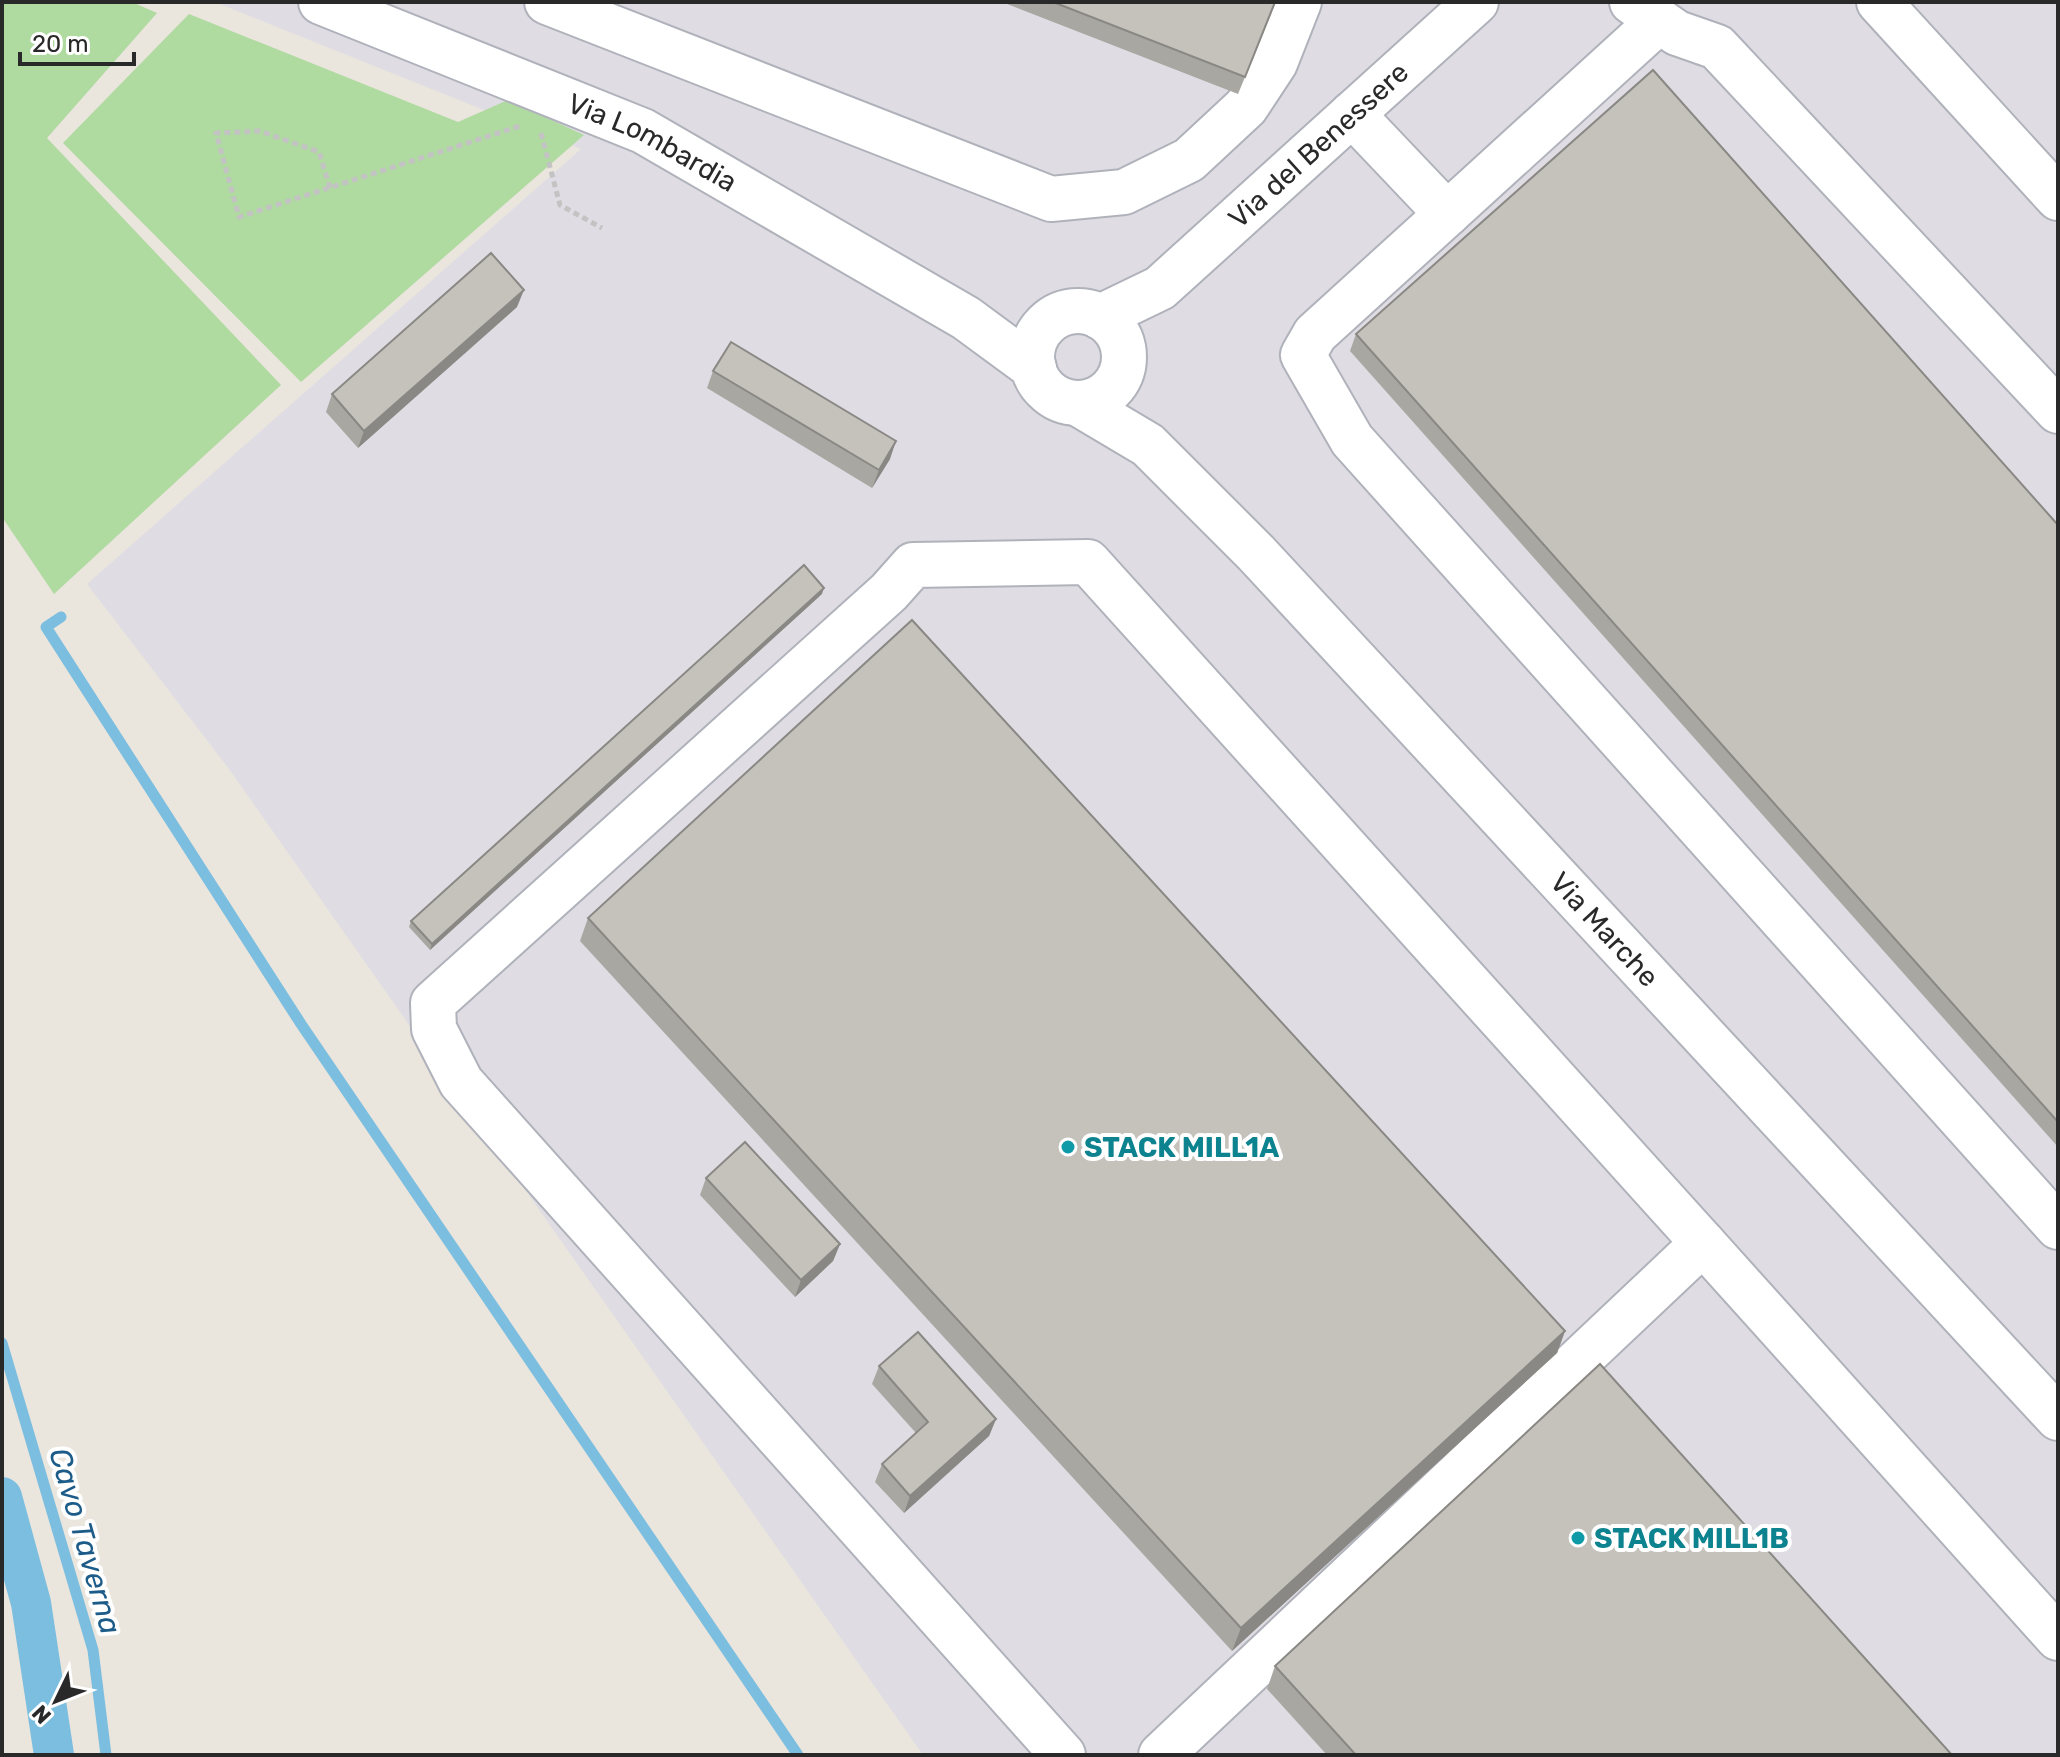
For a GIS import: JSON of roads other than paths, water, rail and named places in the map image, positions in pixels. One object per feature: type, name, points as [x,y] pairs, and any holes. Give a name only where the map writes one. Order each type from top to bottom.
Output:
[{"type":"street","name":"Via Lombardia","points":[[321,2],[643,131],[966,318],[1034,368]]},
{"type":"street","points":[[547,2],[1051,199],[1124,192],[1189,160],[1246,107],[1275,63],[1299,2]]},
{"type":"street","name":"Via del Benessere","points":[[1100,317],[1160,288],[1476,2]]},
{"type":"street","points":[[1879,2],[2058,198]]},
{"type":"street","points":[[2058,411],[1717,47],[1677,33],[1645,11],[1447,214],[1315,334],[1303,355],[1344,426],[1363,452],[2058,1227]]},
{"type":"street","points":[[1352,114],[1447,214]]},
{"type":"street","name":"Via del Benessere","points":[[1121,368],[1160,288]]},
{"type":"street","points":[[1071,312],[1086,312],[1100,317],[1112,326],[1121,339],[1121,368],[1108,394],[1079,404],[1050,394],[1040,382],[1032,353],[1045,325],[1057,316],[1071,312]]},
{"type":"street","name":"Via Lombardia","points":[[966,318],[1045,325]]},
{"type":"street","name":"Via Marche","points":[[1121,368],[1148,445]]},
{"type":"street","name":"Via Marche","points":[[1079,404],[1148,445],[1256,553],[2058,1418]]},
{"type":"street","points":[[1063,1755],[461,1082],[434,1029],[433,1003],[889,592],[913,565],[1088,562],[2058,1638]]},
{"type":"street","points":[[1161,1755],[1703,1243]]},
{"type":"waterway","points":[[61,617],[46,627],[301,1024],[798,1755]]},
{"type":"waterway","name":"Cavo Taverna","points":[[2,1343],[93,1650],[106,1755]]},
{"type":"waterway","points":[[2,1497],[31,1603],[54,1755]]},
{"type":"place","name":"STACK MILL1A","points":[[1068,1147]]},
{"type":"place","name":"STACK MILL1B","points":[[1578,1538]]}]
